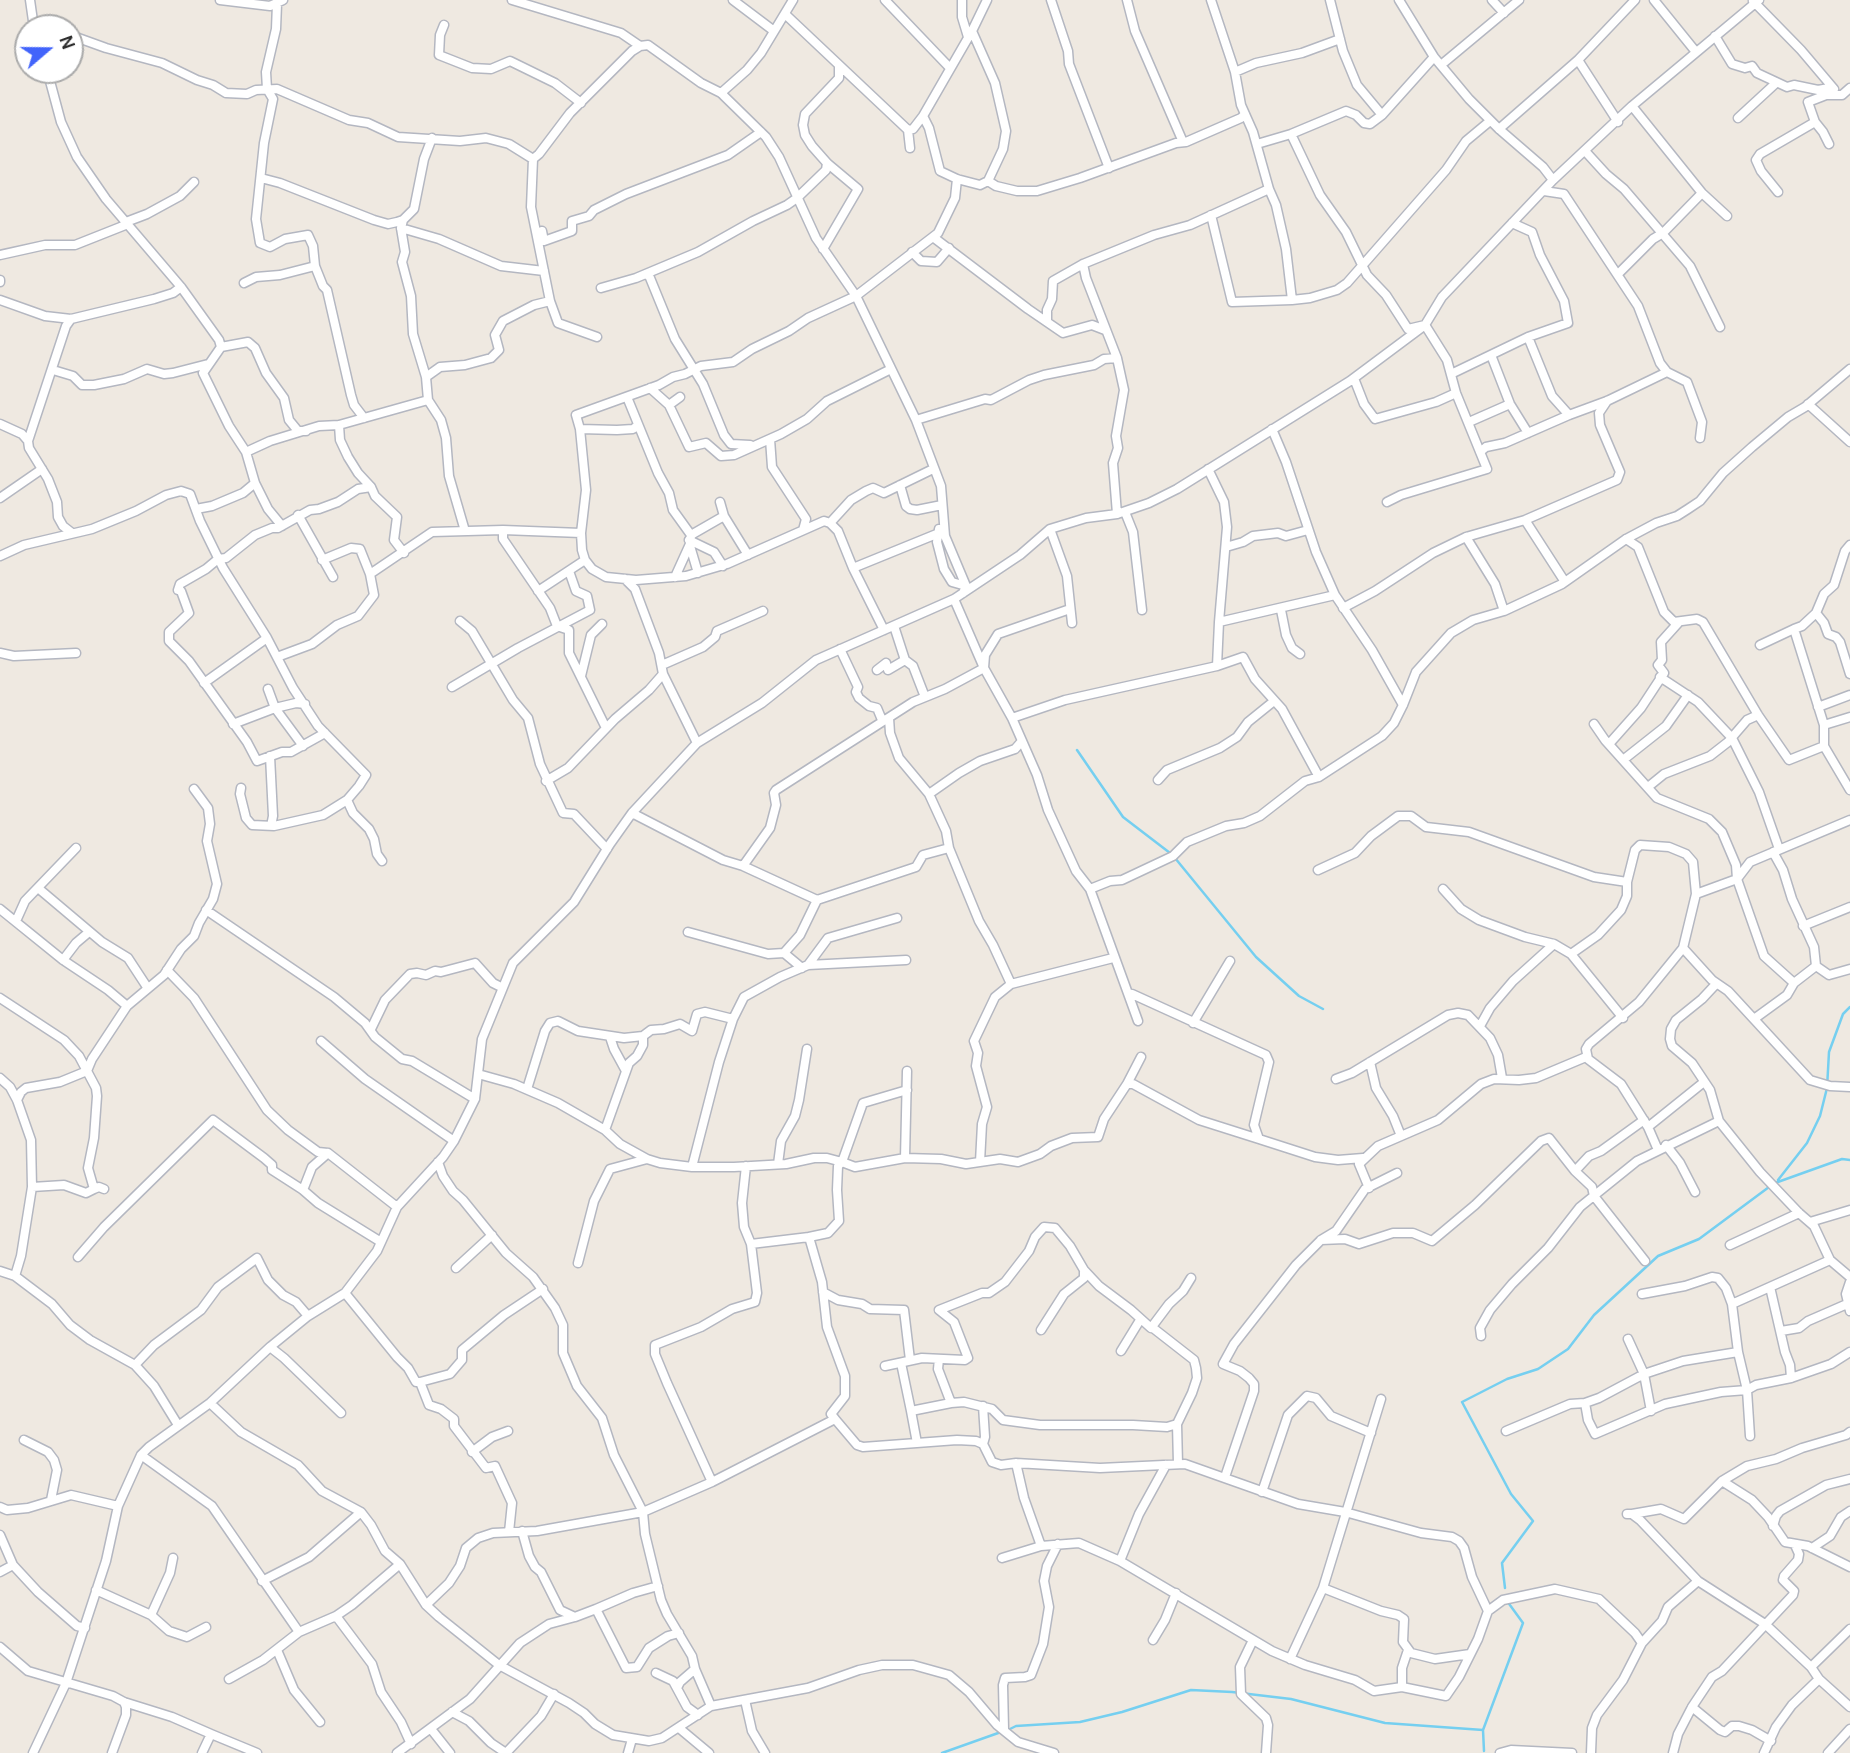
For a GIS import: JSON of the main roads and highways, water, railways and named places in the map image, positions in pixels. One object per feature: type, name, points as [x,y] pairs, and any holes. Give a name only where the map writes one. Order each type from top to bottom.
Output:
[{"type":"waterway","points":[[1077,750],[1123,817],[1170,853]]},
{"type":"waterway","points":[[1175,858],[1256,957],[1299,996],[1323,1009]]},
{"type":"waterway","points":[[1778,1180],[1807,1143],[1820,1116],[1827,1088],[1829,1052],[1843,1014],[1850,1007]]},
{"type":"waterway","points":[[1775,1183],[1842,1159],[1850,1160]]},
{"type":"waterway","points":[[1505,1588],[1502,1563],[1533,1521],[1511,1494],[1462,1402],[1507,1379],[1538,1369],[1568,1349],[1594,1315],[1658,1256],[1699,1239],[1769,1187]]},
{"type":"waterway","points":[[1484,1751],[1483,1730],[1523,1623],[1507,1601]]},
{"type":"waterway","points":[[1008,1730],[1016,1726],[1080,1722],[1191,1690],[1291,1699],[1385,1723],[1483,1730]]},
{"type":"waterway","points":[[942,1753],[1001,1732]]}]
